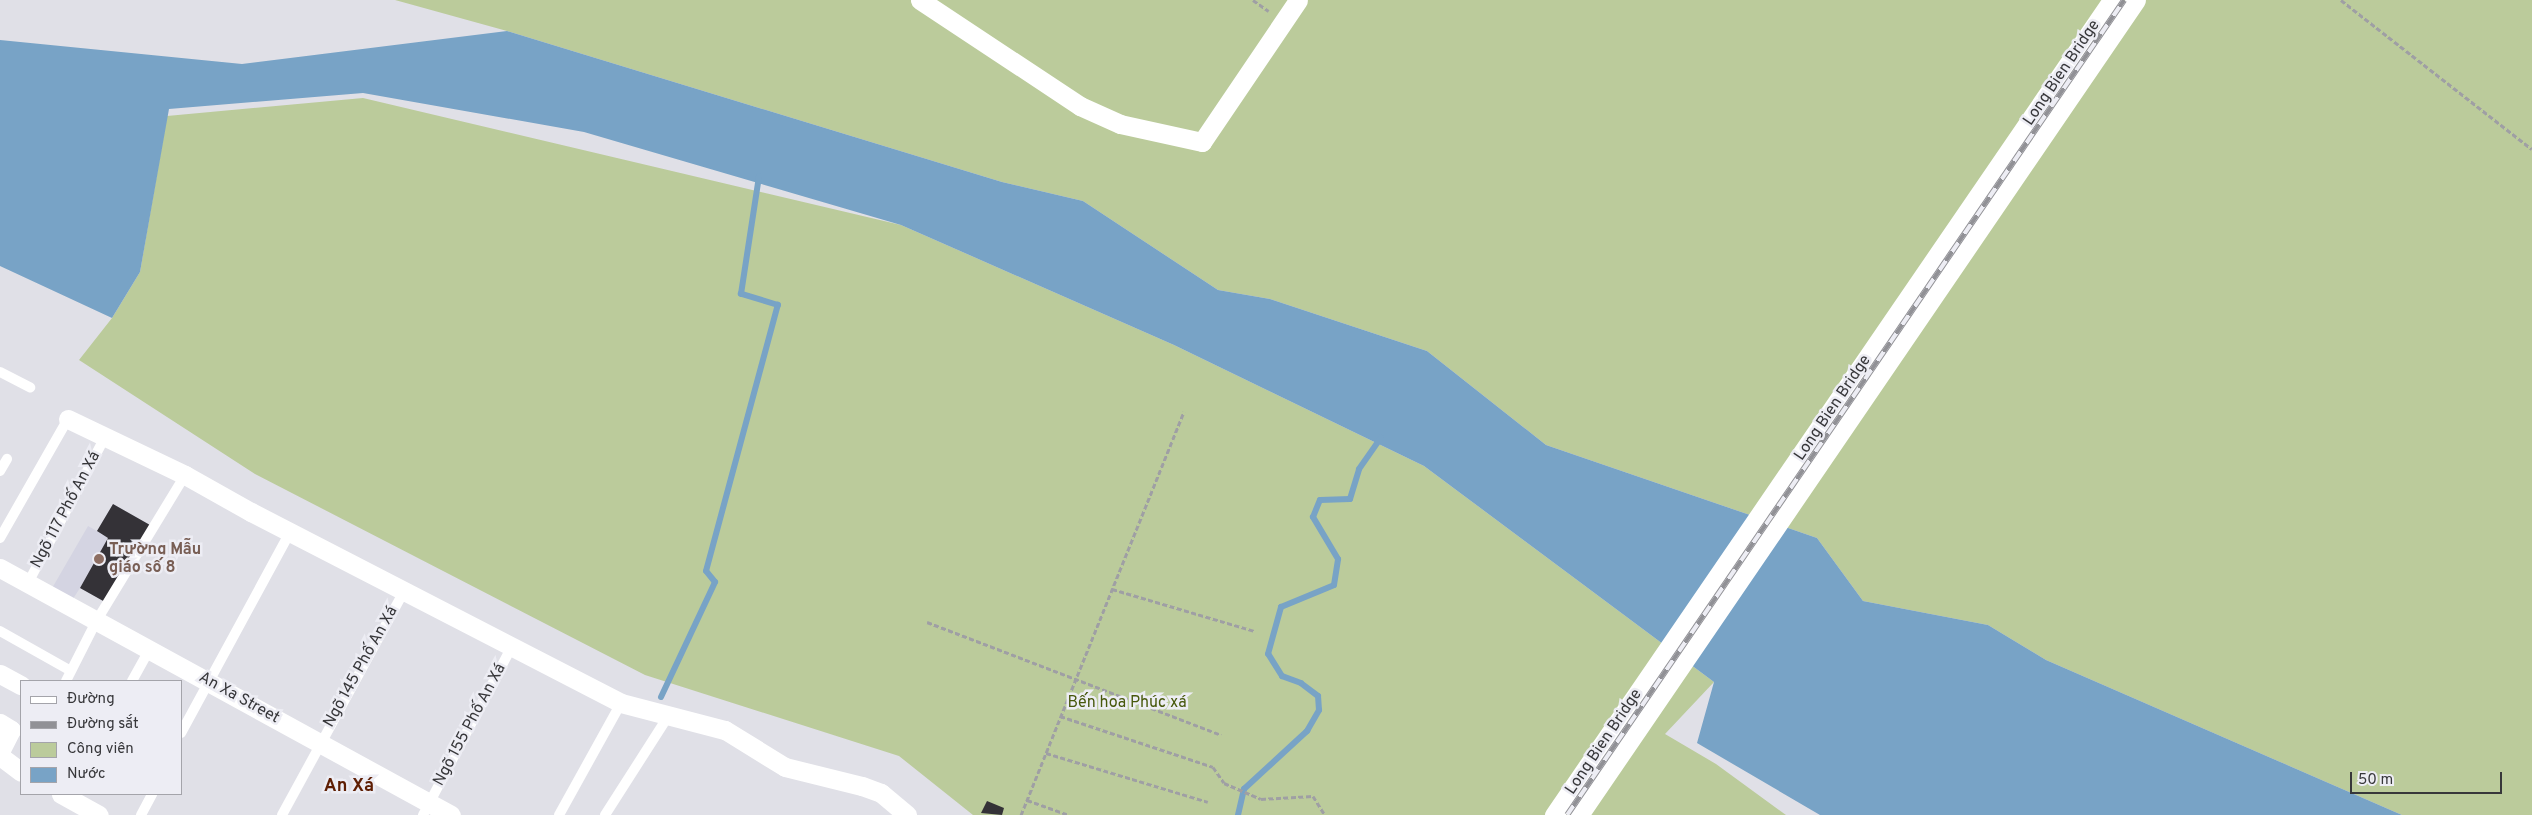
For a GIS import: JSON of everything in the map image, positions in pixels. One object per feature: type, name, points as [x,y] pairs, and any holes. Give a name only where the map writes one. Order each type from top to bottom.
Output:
[{"type":"street","points":[[920,0],[1080,106],[1120,124],[1202,142],[1298,0]]},
{"type":"street","name":"Long Bien Bridge","points":[[1554,815],[2112,0]]},
{"type":"street","name":"Long Bien Bridge","points":[[1580,815],[2136,0]]},
{"type":"street","points":[[68,419],[185,475],[290,532],[622,703],[725,730],[785,767],[862,786],[881,794],[907,815]]},
{"type":"street","name":"An Xa Street","points":[[0,568],[98,620],[319,743],[426,809],[451,815]]},
{"type":"street","points":[[0,674],[20,684]]},
{"type":"street","points":[[0,723],[11,730],[0,754],[20,769]]},
{"type":"street","points":[[63,795],[99,815]]},
{"type":"lane","points":[[0,372],[30,387]]},
{"type":"lane","points":[[0,538],[68,419]]},
{"type":"lane","name":"Ngõ 117 Phố An Xá","points":[[28,583],[104,437]]},
{"type":"lane","points":[[0,471],[7,459]]},
{"type":"lane","points":[[66,680],[98,620],[185,475]]},
{"type":"lane","points":[[182,731],[211,683],[290,532]]},
{"type":"lane","name":"Ngõ 145 Phố An Xá","points":[[282,815],[319,743],[404,591]]},
{"type":"lane","points":[[0,631],[71,671]]},
{"type":"lane","name":"Ngõ 155 Phố An Xá","points":[[426,809],[512,646]]},
{"type":"lane","points":[[133,680],[150,649]]},
{"type":"lane","points":[[559,815],[622,703]]},
{"type":"lane","points":[[604,815],[669,715]]},
{"type":"lane","points":[[141,815],[151,795]]},
{"type":"path","points":[[2341,0],[2532,149]]},
{"type":"path","points":[[1021,815],[1184,412]]},
{"type":"path","points":[[1112,589],[1255,631]]},
{"type":"path","points":[[927,622],[1074,681],[1220,735]]},
{"type":"path","points":[[1060,716],[1213,767],[1224,783],[1257,797],[1313,796],[1326,815]]},
{"type":"path","points":[[1046,753],[1208,802]]},
{"type":"path","points":[[1027,800],[1069,815]]},
{"type":"shaded area","name":"Trường Mẫu giáo số 8","points":[[113,504],[150,525],[105,602],[80,588],[71,602],[51,590],[88,526],[97,531]]},
{"type":"green space","points":[[395,0],[2532,0],[2532,815],[2402,815],[2046,660],[1988,625],[1863,601],[1817,538],[1546,445],[1427,351],[1270,299],[1218,290],[1083,201],[1002,182],[507,31]]},
{"type":"green space","name":"Bến hoa Phúc xá","points":[[363,98],[901,225],[1174,345],[1424,466],[1714,682],[1665,734],[1716,764],[1786,815],[973,815],[899,756],[645,675],[255,474],[79,360],[112,318],[140,272],[167,116]]},
{"type":"water","points":[[507,31],[1002,182],[1083,201],[1218,290],[1270,299],[1427,351],[1546,445],[1817,538],[1863,601],[1988,625],[2046,660],[2402,815],[1820,815],[1697,743],[1714,682],[1424,466],[1174,345],[901,225],[584,132],[363,93],[169,109],[140,272],[112,318],[0,266],[0,40],[242,64]]},
{"type":"building","name":"Trường Mẫu giáo số 8","points":[[113,504],[150,525],[105,602],[80,588],[108,538],[97,531]]},
{"type":"building","points":[[987,801],[1004,808],[1002,815],[981,813]]},
{"type":"waterway","points":[[661,697],[715,582],[706,571],[778,305],[741,294],[759,176]]},
{"type":"waterway","points":[[1238,815],[1244,789],[1307,731],[1319,710],[1318,696],[1301,683],[1282,676],[1268,654],[1281,607],[1334,585],[1338,559],[1313,517],[1320,500],[1350,499],[1359,469],[1381,438]]},
{"type":"railway","points":[[1567,815],[2124,0]]},
{"type":"place","name":"Trường Mẫu giáo số 8","points":[[99,559]]},
{"type":"district","name":"An Xá","points":[[349,787]]}]
